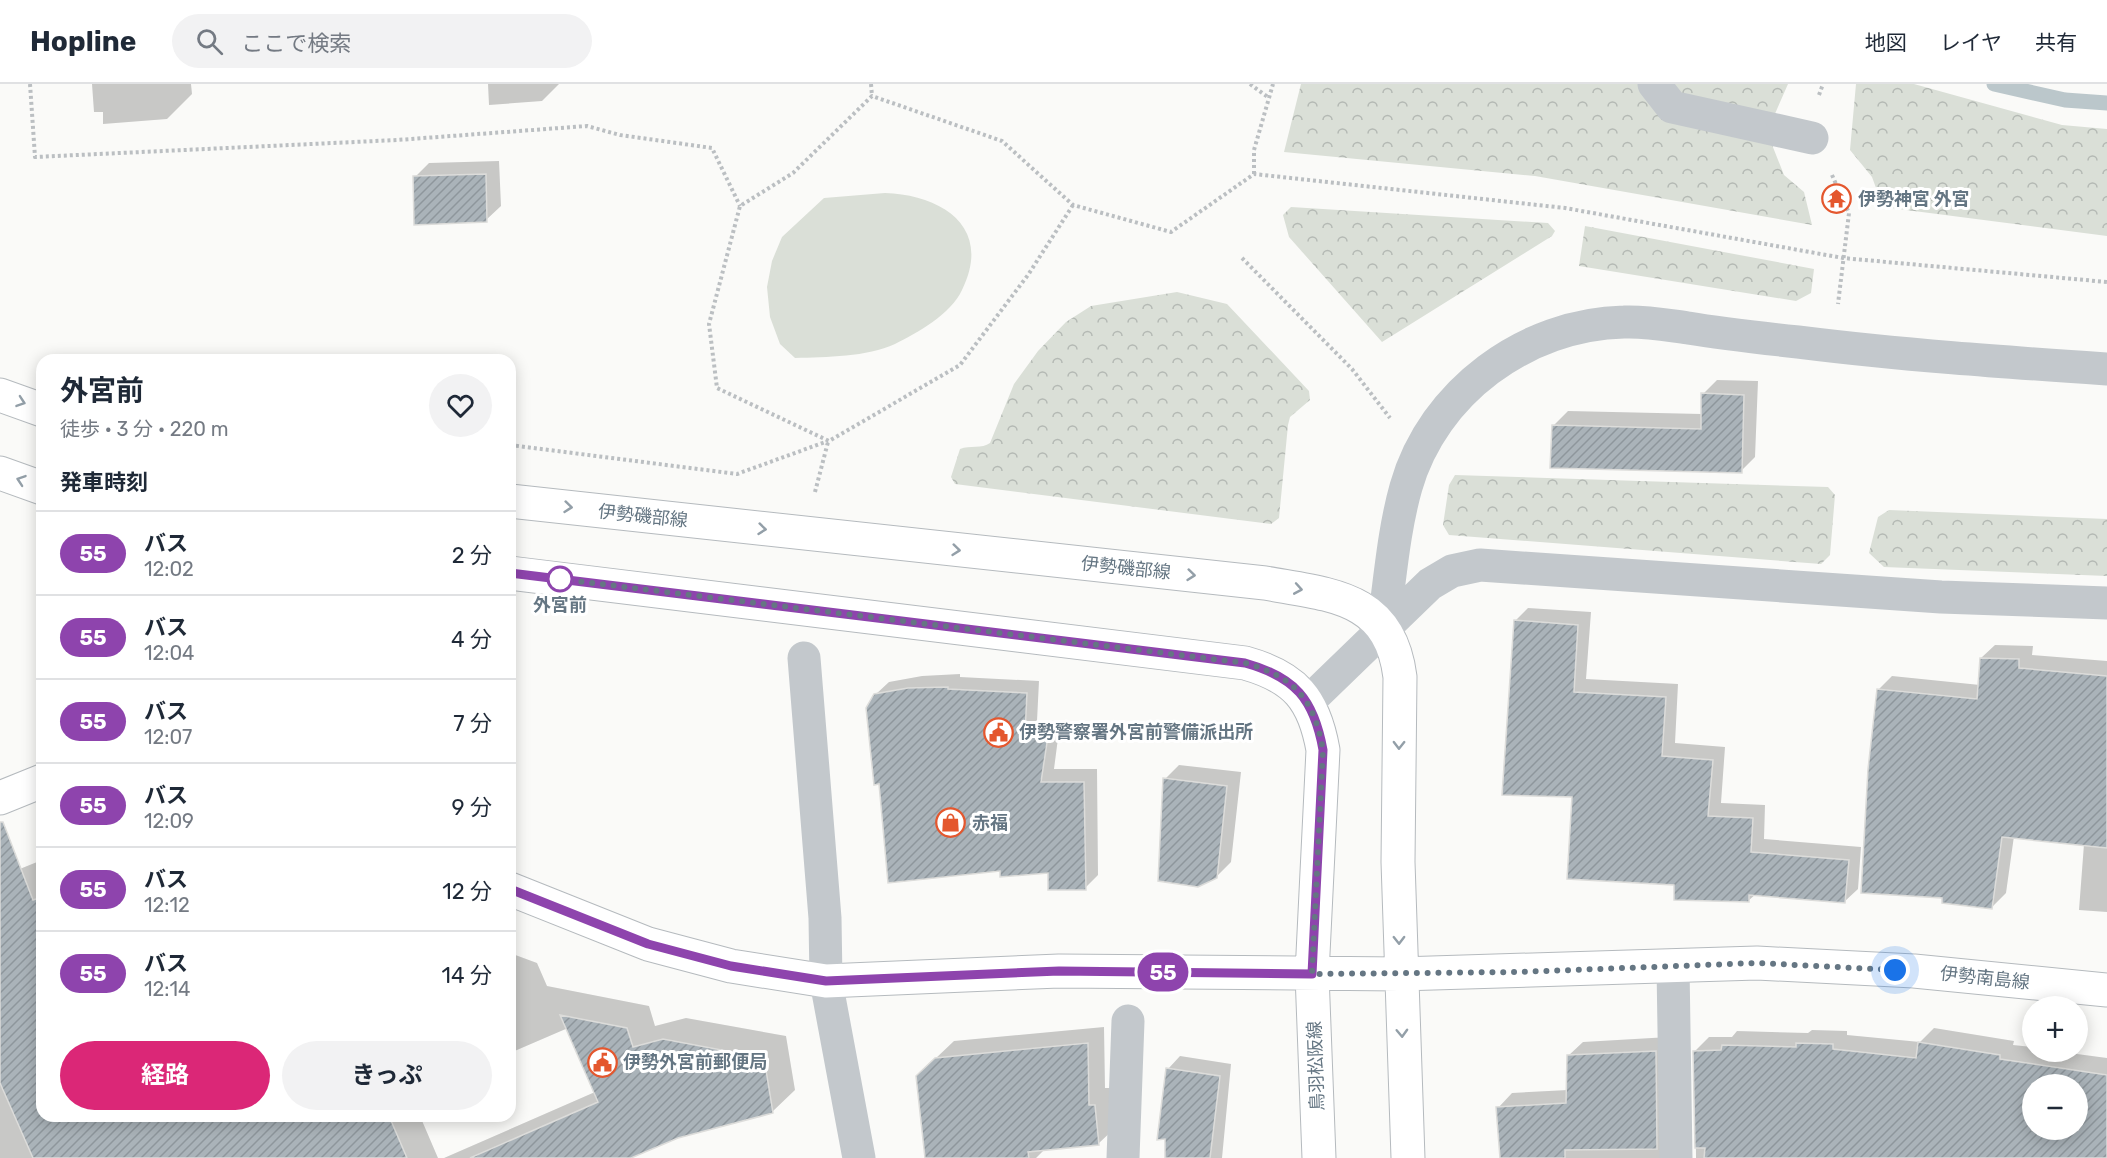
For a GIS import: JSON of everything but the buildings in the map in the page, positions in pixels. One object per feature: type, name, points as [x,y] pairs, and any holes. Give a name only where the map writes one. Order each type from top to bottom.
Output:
[{"type":"main road","points":[[0,395],[36,408]]},
{"type":"main road","points":[[0,473],[36,486]]},
{"type":"main road","name":"伊勢磯部線","points":[[516,502],[1265,583],[1340,597],[1364,609],[1383,628],[1397,656],[1400,677],[1398,862],[1400,974]]},
{"type":"main road","points":[[516,574],[1245,663],[1273,671],[1308,702],[1318,720],[1323,750],[1312,974]]},
{"type":"main road","points":[[0,798],[36,783]]},
{"type":"main road","name":"伊勢南島線","points":[[516,891],[648,944],[731,966],[826,981],[1059,971],[1400,974],[1757,963],[1839,966],[2107,990]]},
{"type":"main road","name":"鳥羽松阪線","points":[[1312,974],[1319,1158]]},
{"type":"main road","points":[[1400,974],[1408,1158]]},
{"type":"street","points":[[1654,84],[1672,107],[1812,138]]},
{"type":"street","points":[[1383,628],[1399,517],[1406,485],[1419,454],[1454,401],[1476,378],[1530,344],[1560,332],[1591,325],[1655,322],[1891,354],[2107,369]]},
{"type":"street","points":[[1308,702],[1430,584],[1452,571],[1480,565],[1941,597],[2107,603]]},
{"type":"street","points":[[804,658],[825,918],[826,981],[860,1158]]},
{"type":"street","points":[[1673,966],[1676,1158]]},
{"type":"street","points":[[1123,1158],[1128,1021]]},
{"type":"path","points":[[30,84],[35,157],[397,140],[587,126],[620,135],[712,148],[740,206],[709,324],[717,388],[829,441]]},
{"type":"path","points":[[871,84],[872,96]]},
{"type":"path","points":[[1250,84],[1269,98]]},
{"type":"path","points":[[1254,174],[1254,150],[1273,84]]},
{"type":"path","points":[[740,206],[793,173],[872,96]]},
{"type":"path","points":[[872,96],[1002,141],[1073,206],[1171,232],[1254,174],[1565,208],[1843,258],[2107,282]]},
{"type":"path","points":[[516,446],[737,474],[829,441],[960,365],[1028,275],[1073,206]]},
{"type":"path","points":[[1242,258],[1353,369],[1419,454]]},
{"type":"path","points":[[814,496],[829,441]]},
{"type":"green space","points":[[1301,84],[1788,84],[1767,132],[1784,175],[1804,192],[1812,225],[1535,176],[1284,152]]},
{"type":"green space","points":[[1856,84],[1914,84],[2062,125],[2107,129],[2107,236],[1883,207],[1872,177],[1850,150]]},
{"type":"green space","points":[[885,193],[925,200],[943,208],[956,219],[966,232],[971,249],[970,268],[962,290],[942,315],[895,344],[859,354],[795,358],[780,344],[770,317],[767,287],[772,261],[782,237],[824,198]]},
{"type":"green space","points":[[1291,207],[1548,223],[1555,231],[1552,236],[1382,342],[1289,237],[1283,215]]},
{"type":"green space","points":[[1585,226],[1814,269],[1811,293],[1796,301],[1579,266]]},
{"type":"green space","points":[[1177,292],[1227,304],[1309,391],[1310,400],[1290,417],[1288,425],[1279,518],[1271,524],[955,484],[951,477],[960,449],[990,443],[1014,384],[1038,351],[1066,322],[1091,306]]},
{"type":"green space","points":[[1455,475],[1828,487],[1835,495],[1830,555],[1821,564],[1449,535],[1443,525],[1449,485]]},
{"type":"green space","points":[[1889,510],[2107,519],[2107,576],[1884,567],[1869,553],[1878,517]]},
{"type":"waterway","points":[[1994,84],[2065,100],[2107,103]]},
{"type":"bus line","name":"55","points":[[516,574],[1245,663],[1273,671],[1295,688],[1308,702],[1318,720],[1323,750],[1312,974],[1059,971],[826,981],[731,966],[648,944],[516,891]]},
{"type":"place","name":"伊勢神宮 外宮","points":[[1837,199]]},
{"type":"place","name":"外宮前","points":[[560,579]]},
{"type":"place","name":"伊勢警察署外宮前警備派出所","points":[[998,732]]},
{"type":"place","name":"赤福","points":[[951,823]]},
{"type":"place","name":"伊勢外宮前郵便局","points":[[602,1062]]},
{"type":"route","points":[[560,579],[558,579],[1245,663],[1273,671],[1295,688],[1308,702],[1318,720],[1323,750],[1312,974],[1519,972],[1757,963],[1895,970]]}]
